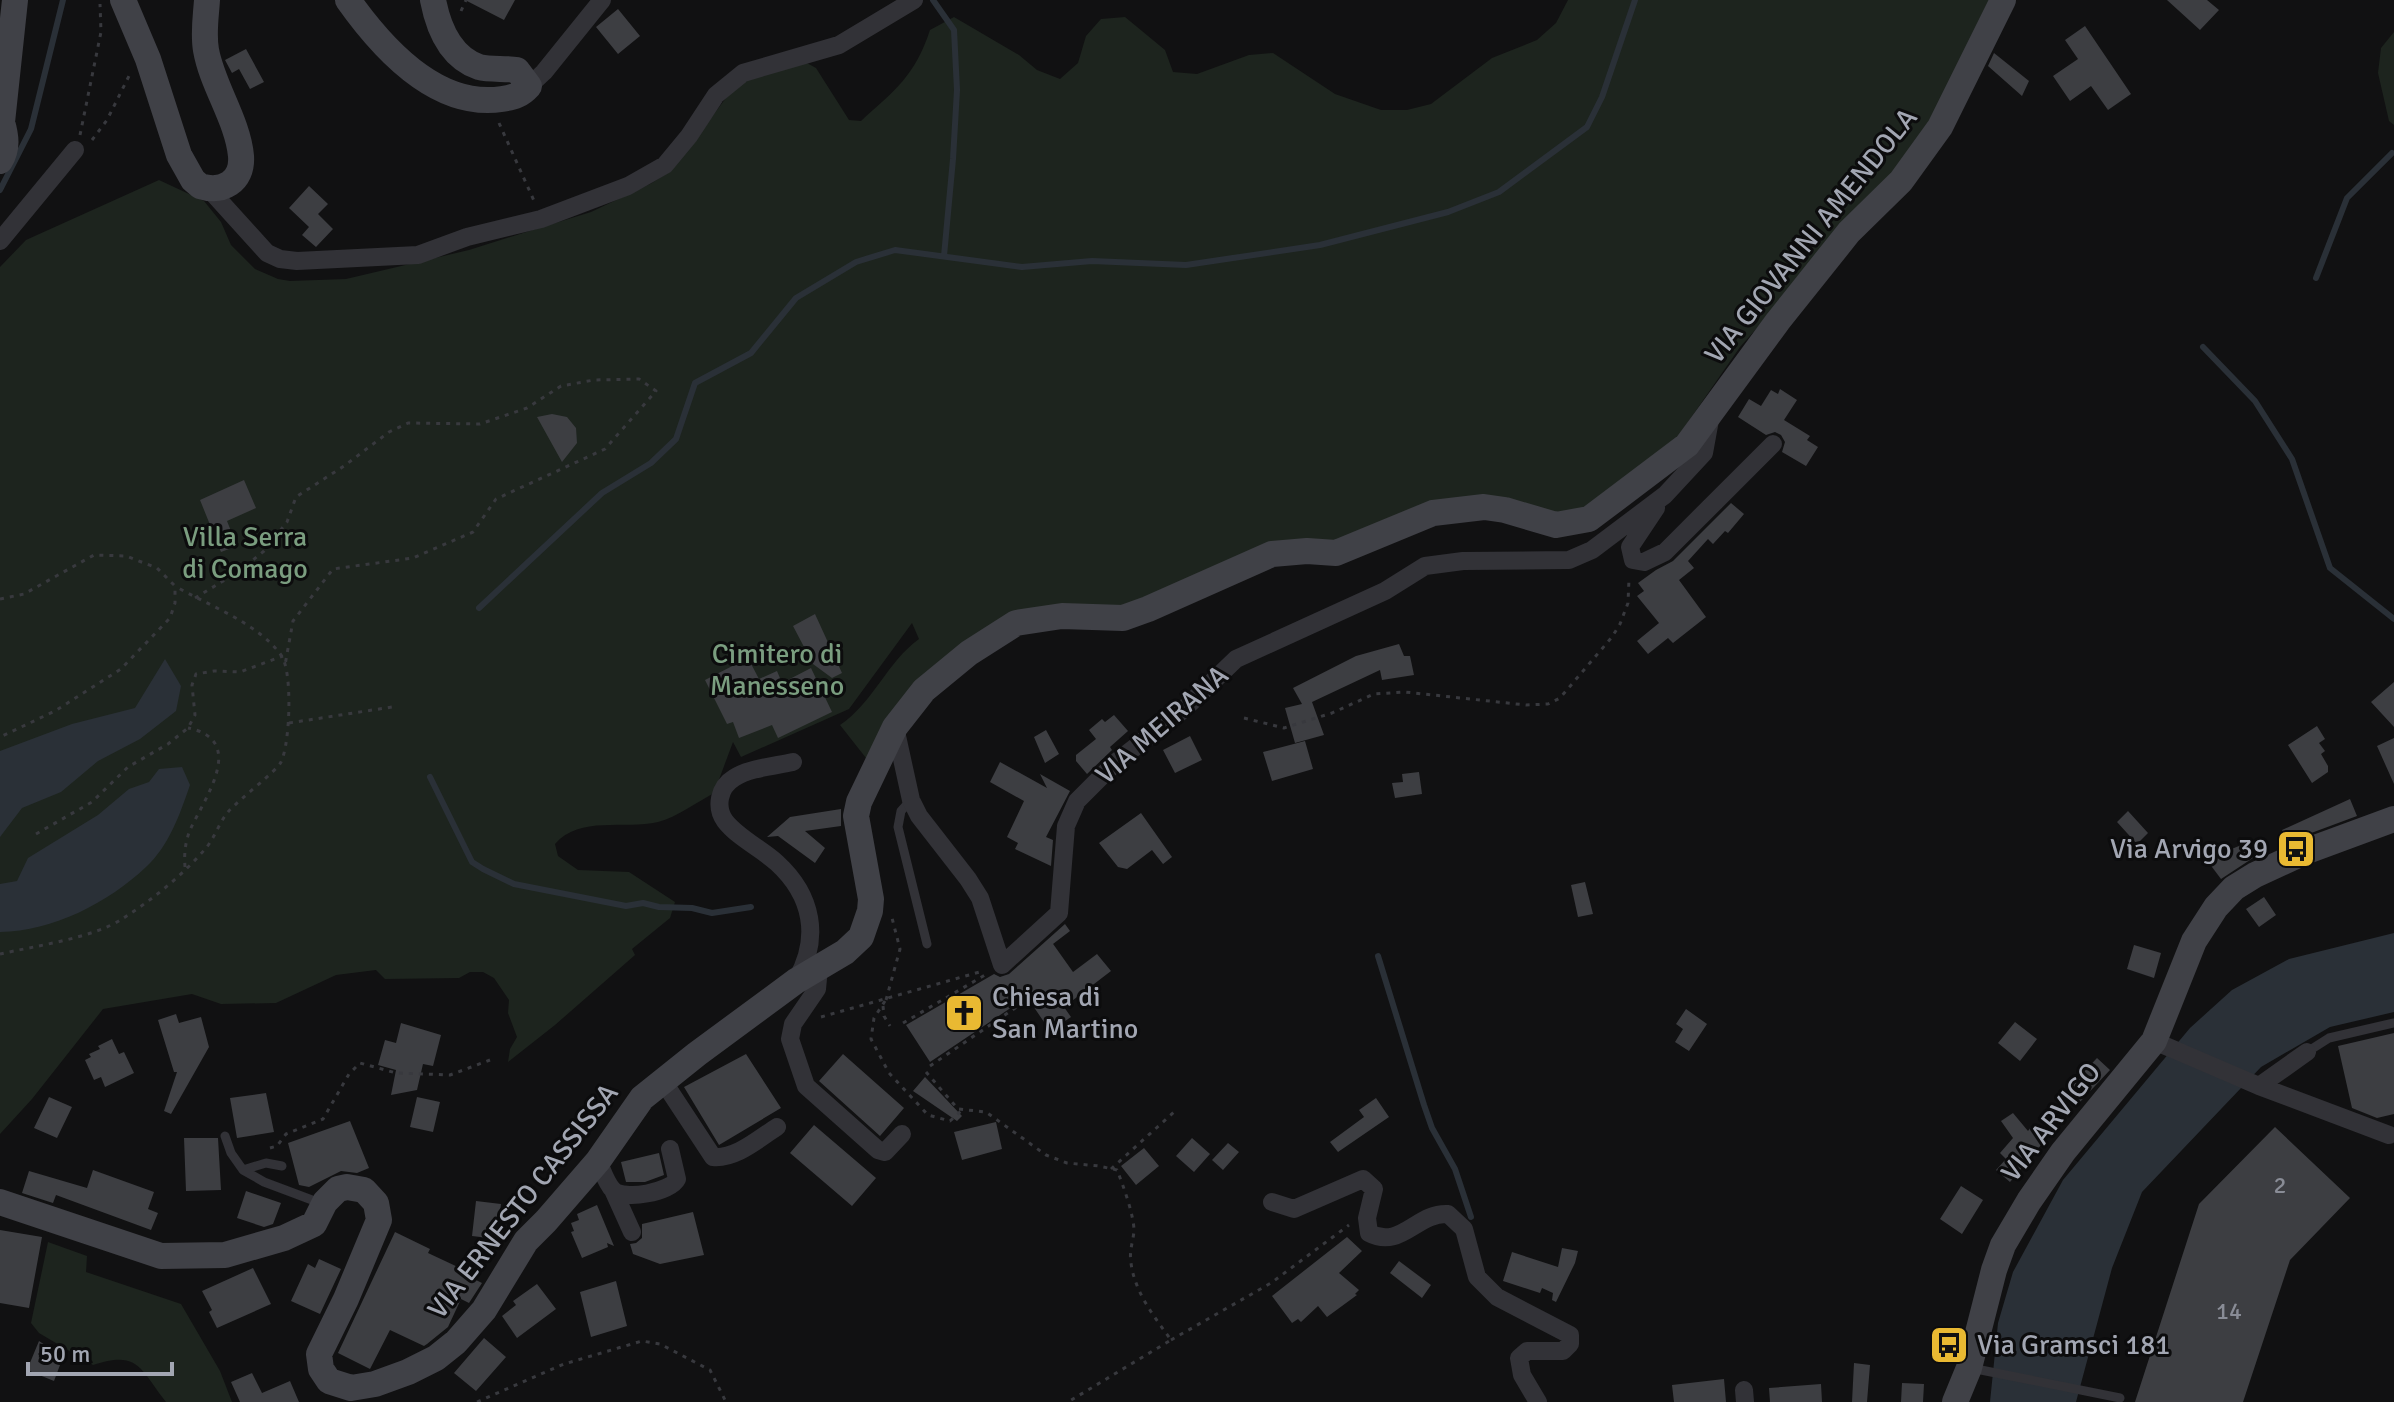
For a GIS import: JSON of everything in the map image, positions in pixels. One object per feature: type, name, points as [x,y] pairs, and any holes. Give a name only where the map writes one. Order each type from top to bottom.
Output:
[{"type":"street","points":[[0,161],[5,152],[6,136],[1,122],[15,0]]},
{"type":"street","points":[[123,0],[148,59],[185,168],[193,180],[209,189],[267,253],[280,259],[297,261],[418,255],[467,237],[541,219],[628,186],[665,165],[716,95],[743,73],[839,45],[914,0]]},
{"type":"street","points":[[207,0],[206,49],[241,153],[237,175],[231,184],[222,189],[209,189]]},
{"type":"street","points":[[348,0],[415,74],[451,93],[488,101],[522,94],[544,72],[602,0]]},
{"type":"street","points":[[433,0],[436,17],[448,43],[464,58],[480,67],[517,70],[529,86]]},
{"type":"street","name":"VIA GIOVANNI AMENDOLA","points":[[895,727],[924,690],[969,653],[1016,623],[1062,616],[1123,618],[1272,554],[1307,551],[1336,553],[1433,513],[1484,507],[1556,525],[1589,519],[1687,445],[1786,310],[1849,232],[1901,181],[1940,127],[2003,0]]},
{"type":"street","points":[[0,241],[75,150]]},
{"type":"street","name":"VIA MEIRANA","points":[[1633,560],[1630,547],[1665,495],[1704,453],[1711,415]]},
{"type":"street","points":[[1633,560],[1644,562],[1665,552],[1773,444]]},
{"type":"street","name":"VIA MEIRANA","points":[[1002,965],[1059,913],[1066,826],[1077,801],[1116,762],[1183,710],[1236,659],[1385,591],[1425,566],[1463,561],[1569,560],[1592,550],[1665,495]]},
{"type":"street","points":[[895,727],[911,800],[919,816],[980,898],[1002,965]]},
{"type":"street","name":"VIA ERNESTO CASSISSA","points":[[0,1202],[161,1256],[225,1255],[284,1238],[314,1224],[324,1204],[338,1189],[356,1187],[371,1195],[379,1211],[379,1220],[319,1354],[321,1369],[329,1381],[351,1388],[375,1384],[436,1358],[456,1342],[484,1310],[502,1275],[526,1241],[598,1161],[642,1098],[796,981],[845,952],[861,937],[870,911],[870,882],[856,816],[859,802],[895,727]]},
{"type":"street","points":[[793,762],[733,778],[726,785],[719,803],[726,822],[779,865],[799,890],[808,910],[810,948],[796,981]]},
{"type":"street","name":"VIA ARVIGO","points":[[1955,1402],[1976,1369],[1994,1270],[2003,1245],[2063,1152],[2158,1044],[2194,941],[2216,907],[2234,888],[2255,875],[2394,819]]},
{"type":"street","points":[[819,968],[817,989],[793,1024],[790,1039],[806,1086],[878,1150],[885,1152],[902,1134]]},
{"type":"street","points":[[2158,1044],[2389,1135]]},
{"type":"street","points":[[2259,1086],[2307,1052]]},
{"type":"street","points":[[663,1081],[713,1157],[723,1158],[734,1154],[777,1127]]},
{"type":"street","points":[[613,1190],[625,1196],[670,1187],[677,1179],[670,1149]]},
{"type":"street","points":[[598,1161],[632,1232]]},
{"type":"street","points":[[1272,1202],[1294,1209],[1363,1179],[1374,1189],[1367,1218],[1369,1233],[1380,1239],[1392,1238],[1437,1213],[1448,1214],[1464,1229],[1477,1277],[1497,1297],[1570,1335],[1570,1344],[1563,1351],[1527,1351],[1519,1358],[1522,1375],[1538,1402]]},
{"type":"lane","points":[[911,800],[901,811],[898,827],[927,944]]},
{"type":"lane","points":[[2307,1052],[2329,1038],[2394,1023]]},
{"type":"lane","points":[[225,1136],[243,1170],[264,1182],[324,1204]]},
{"type":"lane","points":[[243,1170],[266,1163],[282,1166]]},
{"type":"lane","points":[[1976,1369],[2120,1398]]},
{"type":"path","points":[[75,150],[84,122],[101,32],[99,0]]},
{"type":"path","points":[[75,150],[89,143],[107,120],[134,66],[148,59]]},
{"type":"path","points":[[488,101],[541,219]]},
{"type":"path","points":[[195,598],[238,572],[264,551],[287,522],[296,497],[389,432],[408,423],[480,424],[527,408],[561,386],[594,380],[639,379],[656,391],[605,449],[496,499],[473,532],[413,558],[333,569],[293,621],[285,665]]},
{"type":"path","points":[[0,599],[24,594],[94,555],[126,556],[157,568],[175,586],[251,625],[283,656],[289,677],[288,723],[281,763],[228,813],[207,847],[185,869],[120,920],[75,937],[0,954]]},
{"type":"path","name":"VIA MEIRANA","points":[[1244,718],[1284,728],[1332,713],[1374,694],[1405,692],[1501,704],[1548,704],[1560,698],[1620,624],[1628,603],[1627,587],[1633,560]]},
{"type":"path","points":[[0,737],[55,711],[121,669],[170,618],[175,603],[175,586]]},
{"type":"path","points":[[36,834],[92,802],[128,767],[168,744],[188,728],[195,715],[192,685],[196,674],[240,672],[283,656]]},
{"type":"path","points":[[288,723],[392,707]]},
{"type":"path","points":[[185,869],[184,848],[209,795],[218,770],[219,754],[213,740],[200,731],[188,728]]},
{"type":"path","points":[[889,910],[900,949],[883,1005],[884,1016],[890,1026]]},
{"type":"path","points":[[793,1024],[1002,965]]},
{"type":"path","points":[[903,1023],[1002,965]]},
{"type":"path","points":[[930,1066],[1024,1002],[1002,965]]},
{"type":"path","points":[[886,1000],[874,1018],[871,1039],[889,1073],[928,1115],[950,1121],[962,1110]]},
{"type":"path","points":[[234,1157],[251,1156],[271,1148],[286,1134],[323,1119],[349,1074],[360,1063],[396,1073],[450,1075],[490,1060]]},
{"type":"path","points":[[926,1072],[958,1109],[986,1112],[1046,1155],[1067,1163],[1117,1170],[1134,1231],[1130,1244],[1131,1264],[1138,1288],[1145,1304],[1171,1340]]},
{"type":"path","points":[[1111,1169],[1174,1112]]},
{"type":"path","points":[[1068,1402],[1271,1283],[1368,1210]]},
{"type":"path","points":[[477,1402],[564,1364],[642,1341],[660,1344],[710,1370],[726,1402]]},
{"type":"green space","points":[[1568,0],[1995,0],[1909,158],[1740,347],[1668,451],[1591,508],[1566,517],[1460,499],[1145,612],[1033,611],[866,758],[840,725],[862,706],[898,659],[919,639],[912,623],[849,709],[741,757],[733,742],[714,793],[665,820],[590,826],[565,835],[555,844],[558,856],[578,870],[629,872],[675,902],[670,918],[632,949],[635,955],[508,1062],[510,1049],[517,1037],[508,1013],[509,1000],[494,978],[483,972],[470,972],[459,978],[385,979],[376,970],[336,975],[276,1003],[221,1004],[192,994],[103,1009],[32,1099],[0,1134],[0,267],[26,240],[159,180],[204,201],[221,222],[231,245],[255,269],[290,281],[346,279],[469,250],[591,212],[650,184],[671,171],[735,86],[781,64],[805,62],[816,68],[849,120],[861,121],[911,71],[930,30],[954,17],[1019,55],[1037,70],[1060,79],[1078,63],[1086,36],[1101,19],[1125,17],[1165,50],[1173,72],[1197,74],[1249,55],[1273,53],[1335,94],[1381,110],[1407,110],[1431,104],[1492,58],[1537,40],[1556,23]]},
{"type":"green space","points":[[2394,32],[2394,125],[2389,121],[2378,73],[2381,48]]},
{"type":"green space","points":[[48,1242],[87,1256],[86,1272],[181,1304],[220,1371],[232,1402],[166,1402],[144,1372],[129,1361],[93,1365],[39,1333],[31,1323]]},
{"type":"shaded area","points":[[165,659],[181,686],[176,711],[140,739],[98,761],[61,792],[22,808],[0,837],[0,751],[72,724],[135,708]]},
{"type":"shaded area","points":[[182,767],[190,785],[167,839],[146,867],[115,892],[79,913],[40,926],[0,932],[0,884],[17,881],[28,858],[98,815],[129,789],[149,782],[159,769]]},
{"type":"shaded area","points":[[2394,933],[2394,1012],[2330,1027],[2261,1067],[2142,1192],[2112,1268],[2076,1402],[1990,1402],[1998,1323],[2013,1272],[2063,1180],[2190,1028],[2232,990],[2289,959]]},
{"type":"building","points":[[465,0],[515,0],[504,20]]},
{"type":"building","points":[[2167,0],[2207,0],[2219,10],[2200,30]]},
{"type":"building","points":[[618,9],[640,36],[618,54],[596,27]]},
{"type":"building","points":[[2085,26],[2131,94],[2108,110],[2091,86],[2070,101],[2053,76],[2078,59],[2065,40]]},
{"type":"building","points":[[246,49],[264,82],[250,89],[239,69],[232,73],[225,60]]},
{"type":"building","points":[[1994,53],[2029,81],[2022,96],[1988,66]]},
{"type":"building","points":[[309,186],[328,204],[318,214],[333,229],[316,247],[302,235],[309,227],[289,208]]},
{"type":"building","points":[[1780,389],[1797,400],[1784,420],[1810,436],[1807,440],[1818,447],[1806,466],[1782,452],[1785,442],[1781,435],[1775,432],[1766,435],[1738,417],[1749,399],[1761,406],[1771,390],[1778,394]]},
{"type":"building","points":[[552,414],[567,417],[576,428],[577,443],[562,462],[537,417]]},
{"type":"building","points":[[244,480],[256,508],[227,521],[237,546],[221,552],[200,500]]},
{"type":"building","points":[[1731,503],[1744,514],[1728,533],[1725,531],[1713,544],[1708,539],[1688,561],[1694,568],[1679,580],[1706,617],[1673,643],[1668,638],[1648,654],[1637,641],[1659,623],[1637,596],[1644,591],[1638,583],[1673,561]]},
{"type":"building","points":[[815,614],[842,673],[832,678],[813,664],[793,626]]},
{"type":"building","points":[[1399,644],[1404,656],[1410,656],[1414,675],[1382,680],[1380,670],[1312,702],[1324,735],[1295,743],[1285,708],[1302,704],[1293,688],[1356,656]]},
{"type":"building","points":[[748,658],[759,679],[777,671],[782,683],[811,668],[832,712],[778,738],[772,725],[739,738],[733,722],[727,724],[705,680]]},
{"type":"building","points":[[2394,682],[2394,727],[2371,702]]},
{"type":"building","points":[[1114,715],[1128,731],[1087,774],[1076,761],[1076,755],[1096,739],[1089,730],[1102,719],[1105,722]]},
{"type":"building","points":[[2317,726],[2325,739],[2319,743],[2325,751],[2321,754],[2328,772],[2312,783],[2288,745]]},
{"type":"building","points":[[1046,730],[1059,754],[1045,763],[1034,737]]},
{"type":"building","points":[[1190,736],[1202,760],[1175,773],[1163,750]]},
{"type":"building","points":[[2394,738],[2394,784],[2377,746]]},
{"type":"building","points":[[1305,741],[1313,769],[1272,781],[1263,752]]},
{"type":"building","points":[[1000,762],[1047,788],[1040,774],[1070,791],[1046,837],[1053,840],[1051,866],[1015,849],[1018,843],[1007,837],[1024,801],[990,782]]},
{"type":"building","points":[[1419,772],[1422,794],[1395,798],[1392,783],[1403,782],[1402,774]]},
{"type":"building","points":[[2350,799],[2357,816],[2287,842],[2282,830]]},
{"type":"building","points":[[841,809],[841,826],[805,831],[825,848],[815,863],[778,836],[767,837],[790,817]]},
{"type":"building","points":[[2128,811],[2148,833],[2137,844],[2117,822]]},
{"type":"building","points":[[1141,813],[1172,857],[1163,864],[1152,850],[1127,869],[1118,867],[1099,843]]},
{"type":"building","points":[[2244,844],[2253,858],[2221,879],[2209,863],[2224,852]]},
{"type":"building","points":[[1585,882],[1593,914],[1578,917],[1571,885]]},
{"type":"building","points":[[2264,897],[2276,915],[2259,927],[2246,909]]},
{"type":"building","points":[[1065,924],[1070,931],[1053,944],[1073,972],[1097,954],[1111,971],[1064,1007],[1071,1017],[1055,1028],[1048,1019],[1044,1022],[1027,997],[930,1062],[906,1025],[994,974],[1000,977],[1009,974]]},
{"type":"building","points":[[2134,945],[2161,953],[2154,978],[2127,969]]},
{"type":"building","points":[[1686,1009],[1707,1024],[1689,1051],[1675,1042],[1683,1029],[1676,1024]]},
{"type":"building","points":[[176,1014],[179,1023],[201,1017],[209,1047],[171,1114],[164,1111],[177,1072],[174,1072],[158,1020]]},
{"type":"building","points":[[2015,1022],[2037,1039],[2020,1061],[1998,1043]]},
{"type":"building","points":[[401,1023],[441,1035],[433,1066],[423,1064],[417,1090],[391,1095],[396,1070],[378,1065],[385,1040],[396,1043]]},
{"type":"building","points":[[2394,1033],[2394,1114],[2377,1118],[2352,1108],[2338,1046]]},
{"type":"building","points":[[112,1039],[119,1054],[124,1052],[134,1073],[105,1087],[101,1077],[94,1080],[85,1060],[91,1057],[89,1054],[100,1049],[98,1046]]},
{"type":"building","points":[[746,1054],[781,1108],[719,1145],[684,1087]]},
{"type":"building","points":[[843,1054],[904,1108],[880,1136],[819,1081]]},
{"type":"building","points":[[2097,1058],[2110,1070],[2079,1103],[2066,1091]]},
{"type":"building","points":[[925,1077],[962,1116],[957,1121],[913,1091]]},
{"type":"building","points":[[266,1093],[274,1132],[237,1138],[230,1098]]},
{"type":"building","points":[[49,1097],[72,1107],[57,1138],[34,1128]]},
{"type":"building","points":[[417,1097],[440,1102],[433,1132],[410,1127]]},
{"type":"building","points":[[1376,1098],[1389,1117],[1338,1152],[1330,1142],[1364,1117],[1359,1110]]},
{"type":"building","points":[[2013,1113],[2028,1131],[2031,1127],[2046,1139],[2010,1182],[1996,1170],[2006,1159],[2000,1153],[2013,1138],[2001,1121]]},
{"type":"building","points":[[350,1121],[369,1168],[357,1173],[341,1171],[309,1187],[299,1185],[288,1143]]},
{"type":"building","points":[[996,1122],[1002,1149],[962,1160],[954,1132]]},
{"type":"building","points":[[814,1125],[876,1178],[852,1206],[790,1153]]},
{"type":"building","points":[[2275,1127],[2350,1198],[2290,1260],[2243,1402],[2135,1402],[2199,1204]]},
{"type":"building","points":[[184,1138],[218,1138],[221,1190],[186,1191]]},
{"type":"building","points":[[1192,1138],[1210,1154],[1194,1172],[1176,1156]]},
{"type":"building","points":[[1228,1143],[1239,1152],[1223,1170],[1212,1160]]},
{"type":"building","points":[[1144,1148],[1159,1166],[1136,1185],[1121,1166]]},
{"type":"building","points":[[659,1153],[664,1175],[645,1182],[626,1182],[621,1162]]},
{"type":"building","points":[[93,1170],[154,1192],[148,1209],[158,1213],[151,1230],[56,1195],[53,1203],[22,1193],[29,1171],[87,1188]]},
{"type":"building","points":[[1961,1186],[1983,1200],[1962,1234],[1940,1219]]},
{"type":"building","points":[[246,1191],[281,1203],[273,1224],[264,1227],[237,1218]]},
{"type":"building","points":[[476,1201],[501,1204],[497,1239],[472,1236]]},
{"type":"building","points":[[597,1205],[614,1246],[607,1243],[608,1247],[582,1258],[571,1232],[574,1231],[571,1223],[579,1220],[577,1214]]},
{"type":"building","points":[[693,1212],[704,1255],[660,1264],[633,1254],[630,1244],[642,1238],[642,1224]]},
{"type":"building","points":[[0,1230],[42,1237],[29,1308],[0,1303]]},
{"type":"building","points":[[395,1232],[430,1249],[428,1253],[460,1268],[458,1271],[482,1283],[469,1303],[461,1299],[448,1327],[424,1346],[390,1330],[370,1369],[338,1353]]},
{"type":"building","points":[[1347,1237],[1362,1251],[1339,1273],[1359,1290],[1357,1295],[1327,1317],[1318,1306],[1301,1322],[1298,1319],[1292,1323],[1272,1296]]},
{"type":"building","points":[[1562,1248],[1578,1251],[1556,1302],[1552,1300],[1553,1293],[1542,1288],[1540,1293],[1503,1281],[1512,1252],[1558,1267]]},
{"type":"building","points":[[319,1259],[341,1269],[320,1314],[291,1301],[308,1264],[315,1268]]},
{"type":"building","points":[[1399,1261],[1431,1285],[1422,1298],[1390,1273]]},
{"type":"building","points":[[253,1268],[271,1304],[217,1328],[202,1291]]},
{"type":"building","points":[[616,1281],[627,1326],[591,1337],[580,1292]]},
{"type":"building","points":[[537,1284],[556,1309],[517,1338],[502,1316],[516,1305],[513,1301]]},
{"type":"building","points":[[484,1338],[506,1357],[476,1391],[454,1373]]},
{"type":"building","points":[[39,1341],[63,1357],[54,1381],[27,1370]]},
{"type":"building","points":[[1854,1363],[1870,1365],[1867,1402],[1852,1402]]},
{"type":"building","points":[[252,1373],[262,1393],[290,1381],[299,1402],[240,1402],[231,1382]]},
{"type":"building","points":[[1724,1379],[1726,1402],[1674,1402],[1672,1385]]},
{"type":"building","points":[[1902,1383],[1924,1384],[1923,1402],[1901,1402]]},
{"type":"building","points":[[1821,1384],[1822,1402],[1770,1402],[1769,1388]]},
{"type":"waterway","points":[[0,190],[31,129],[63,0]]},
{"type":"waterway","points":[[933,0],[954,30],[957,90],[944,256]]},
{"type":"waterway","points":[[479,608],[602,493],[651,463],[676,439],[695,383],[751,353],[796,298],[856,262],[895,250],[1022,267],[1092,261],[1186,265],[1320,245],[1448,212],[1499,192],[1587,127],[1602,97],[1635,0]]},
{"type":"waterway","points":[[2316,278],[2347,198],[2392,153]]},
{"type":"waterway","points":[[2203,347],[2255,401],[2292,459],[2330,568],[2394,619]]},
{"type":"waterway","points":[[430,777],[472,862],[514,884],[626,906],[643,903],[712,913],[751,907]]},
{"type":"waterway","points":[[1378,956],[1432,1128],[1455,1169],[1471,1217]]},
{"type":"place","name":"Via Arvigo 39","points":[[2296,849]]},
{"type":"place","name":"Chiesa di San Martino","points":[[964,1013]]},
{"type":"place","name":"Via Gramsci 181","points":[[1949,1345]]},
{"type":"park label","name":"Villa Serra di Comago","points":[[245,553]]},
{"type":"park label","name":"Cimitero di Manesseno","points":[[777,670]]}]
